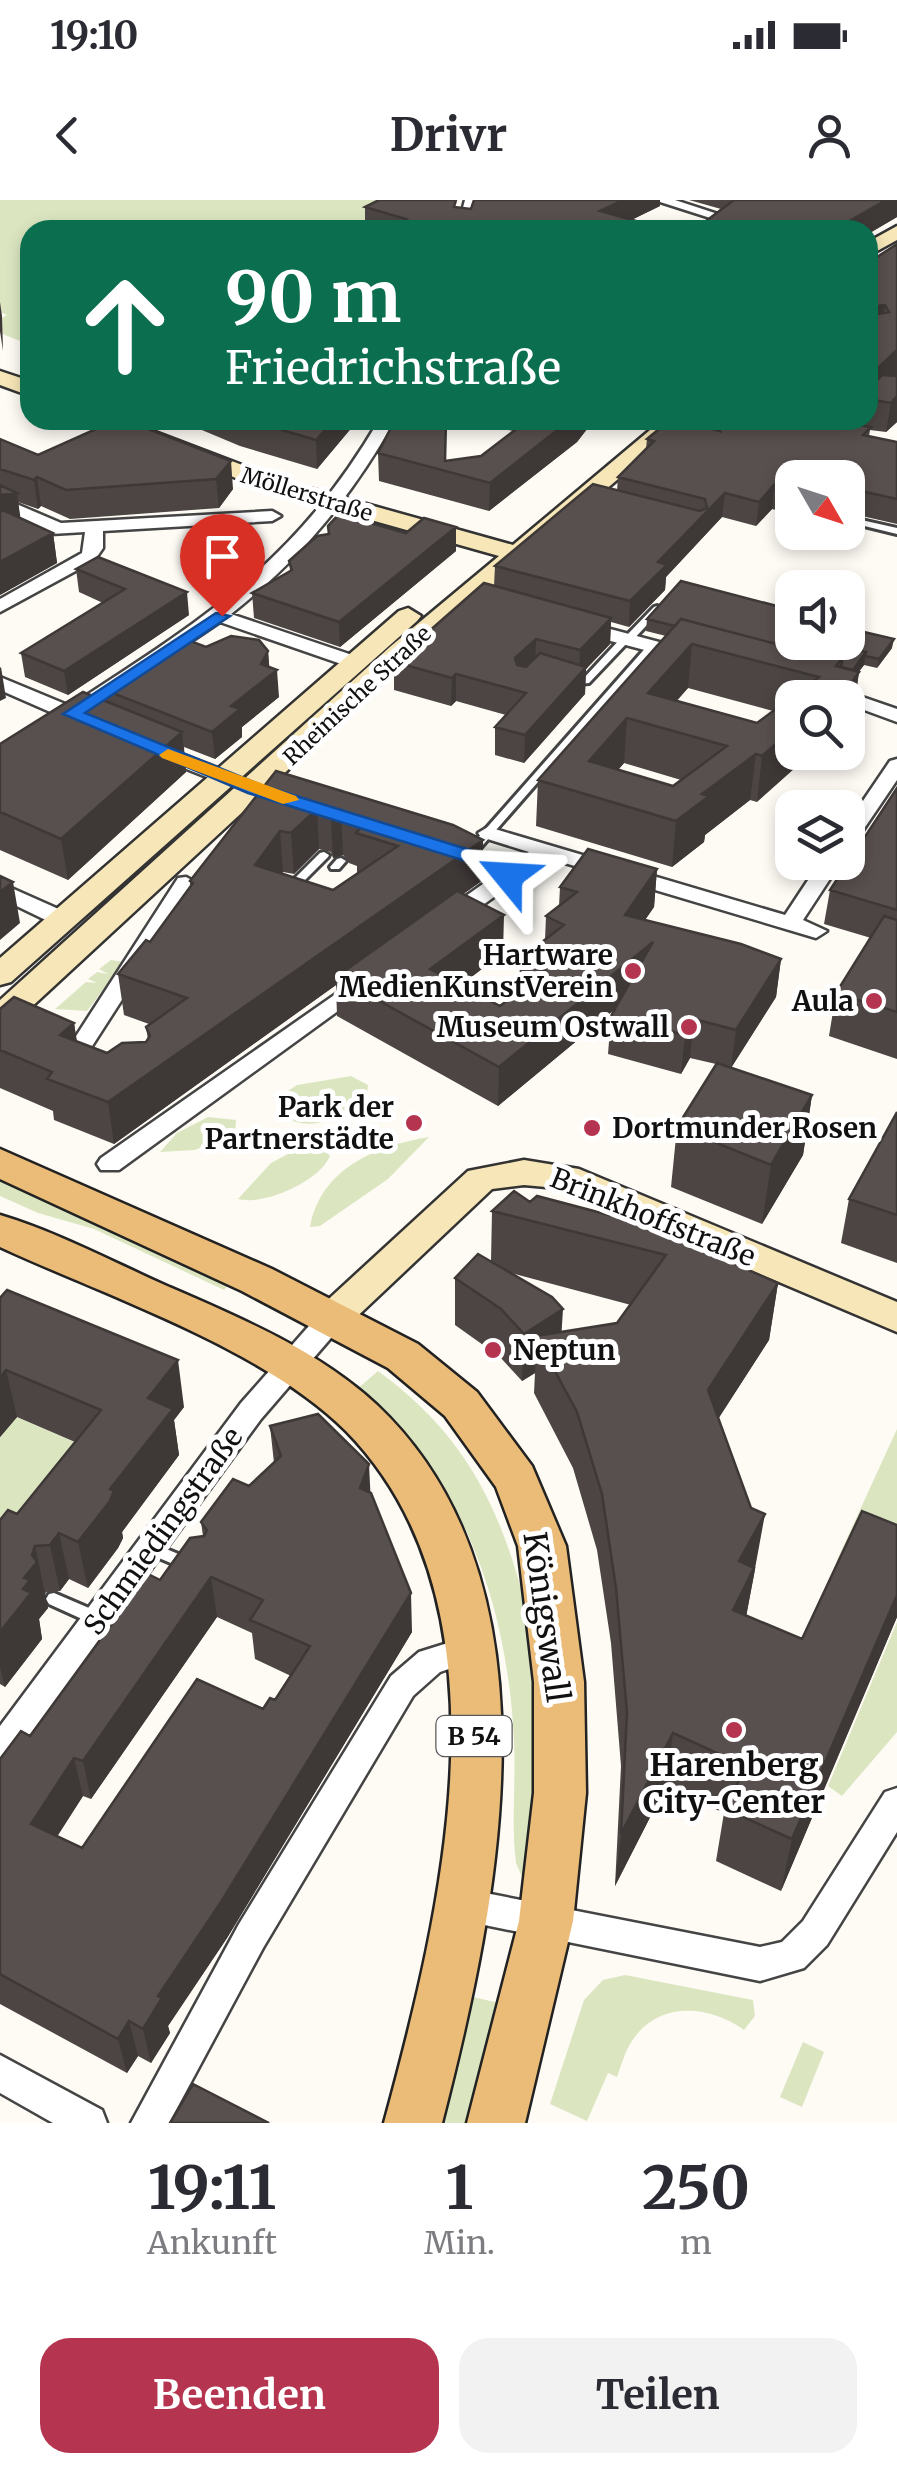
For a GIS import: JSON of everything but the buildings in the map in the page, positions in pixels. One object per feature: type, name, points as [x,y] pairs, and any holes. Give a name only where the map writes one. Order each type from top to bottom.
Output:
[{"type":"main road","name":"Möllerstraße","points":[[129,430],[212,464],[512,543]]},
{"type":"main road","name":"Möllerstraße","points":[[159,430],[341,496]]},
{"type":"main road","name":"Rheinische Straße","points":[[0,1018],[464,595],[512,543],[633,430]]},
{"type":"main road","name":"Rheinische Straße","points":[[0,975],[64,920],[252,788],[354,662],[512,543],[587,500],[665,430]]},
{"type":"main road","name":"Königswall","points":[[0,1163],[333,1317],[420,1367],[461,1404],[516,1478],[536,1527],[559,1682],[560,1792],[546,1920],[496,2123]]},
{"type":"main road","name":"Brinkhoffstraße","points":[[333,1317],[480,1180],[510,1171],[540,1171],[620,1212],[897,1318]]},
{"type":"main road","name":"B 54","points":[[6,1241],[72,1263],[288,1366],[361,1417],[407,1470],[442,1538],[470,1649],[475,1705],[473,1820],[465,1905],[451,1982],[413,2123]]},
{"type":"street","points":[[449,200],[471,203]]},
{"type":"street","points":[[661,200],[732,214],[725,220]]},
{"type":"street","points":[[49,729],[271,586],[341,496],[380,430]]},
{"type":"street","points":[[237,518],[234,510],[242,498]]},
{"type":"street","points":[[0,502],[61,530]]},
{"type":"street","points":[[0,532],[272,516]]},
{"type":"street","points":[[0,607],[96,560],[94,528]]},
{"type":"street","points":[[464,595],[491,602]]},
{"type":"street","points":[[222,616],[354,662]]},
{"type":"street","points":[[554,620],[704,660]]},
{"type":"street","points":[[0,683],[108,729]]},
{"type":"street","points":[[865,705],[897,716]]},
{"type":"street","points":[[141,743],[252,788]]},
{"type":"street","points":[[865,813],[897,765]]},
{"type":"street","points":[[488,833],[816,930]]},
{"type":"street","points":[[431,844],[506,869],[508,876]]},
{"type":"street","points":[[424,938],[545,850]]},
{"type":"street","points":[[790,923],[819,880]]},
{"type":"street","points":[[54,1040],[89,1052],[186,884]]},
{"type":"street","points":[[0,890],[64,920]]},
{"type":"street","points":[[110,1164],[190,1099],[382,968]]},
{"type":"street","name":"Schmiedingstraße","points":[[0,1751],[288,1366],[333,1317]]},
{"type":"street","points":[[149,2123],[205,2014],[368,1724],[430,1662],[470,1649]]},
{"type":"street","points":[[465,1905],[760,1964],[792,1956],[814,1933],[897,1803]]},
{"type":"street","points":[[0,2073],[90,2123]]},
{"type":"lane","points":[[865,524],[897,531]]},
{"type":"lane","points":[[554,678],[586,681],[671,594]]},
{"type":"lane","points":[[468,855],[652,646]]},
{"type":"lane","points":[[297,882],[324,855]]},
{"type":"lane","points":[[152,1549],[201,1570]]},
{"type":"lane","points":[[54,1599],[100,1620]]},
{"type":"green space","points":[[0,200],[386,200],[365,220],[20,220],[20,341],[0,333],[0,319],[7,315],[0,312]]},
{"type":"green space","points":[[111,960],[124,962],[87,1011],[55,1009],[86,982],[97,983],[88,979],[97,972],[108,974],[99,969]]},
{"type":"green space","points":[[351,1076],[368,1085],[367,1093],[324,1122],[293,1121],[276,1099],[297,1085]]},
{"type":"green space","points":[[208,1117],[236,1120],[235,1133],[195,1150],[160,1152],[177,1133]]},
{"type":"green space","points":[[429,1137],[388,1179],[320,1226],[310,1227],[326,1189],[354,1163],[390,1147]]},
{"type":"green space","points":[[305,1145],[321,1146],[330,1156],[315,1174],[276,1195],[238,1199],[271,1163]]},
{"type":"green space","points":[[0,1179],[229,1284],[224,1290],[94,1229],[38,1213],[0,1196]]},
{"type":"green space","points":[[378,1371],[408,1395],[457,1448],[492,1507],[517,1575],[537,1653],[546,1711],[544,1763],[529,1877],[522,1877],[516,1863],[510,1691],[490,1594],[452,1503],[426,1461],[394,1423],[357,1389]]},
{"type":"green space","points":[[10,1414],[109,1457],[0,1581],[0,1426]]},
{"type":"green space","points":[[897,1429],[897,1584],[837,1560]]},
{"type":"green space","points":[[897,1622],[897,1732],[842,1796],[828,1786]]},
{"type":"green space","points":[[625,1975],[753,2000],[755,2016],[744,2030],[716,2015],[700,2012],[670,2013],[656,2018],[632,2041],[617,2077],[608,2073],[587,2121],[550,2104],[584,2000],[603,1980]]},
{"type":"green space","points":[[473,1997],[512,2006],[480,2123],[440,2123]]},
{"type":"green space","points":[[803,2042],[824,2052],[802,2107],[780,2097]]},
{"type":"slow traffic","points":[[168,755],[290,800]]},
{"type":"place","name":"Hartware MedienKunstVerein","points":[[633,971]]},
{"type":"place","name":"Aula","points":[[874,1001]]},
{"type":"place","name":"Museum Ostwall","points":[[689,1027]]},
{"type":"place","name":"Park der Partnerstädte","points":[[414,1123]]},
{"type":"place","name":"Dortmunder Rosen","points":[[592,1128]]},
{"type":"place","name":"Neptun","points":[[493,1350]]},
{"type":"place","name":"Harenberg City-Center","points":[[734,1730]]},
{"type":"route","points":[[222,616],[72,714],[255,789],[495,864],[506,869],[508,876]]}]
